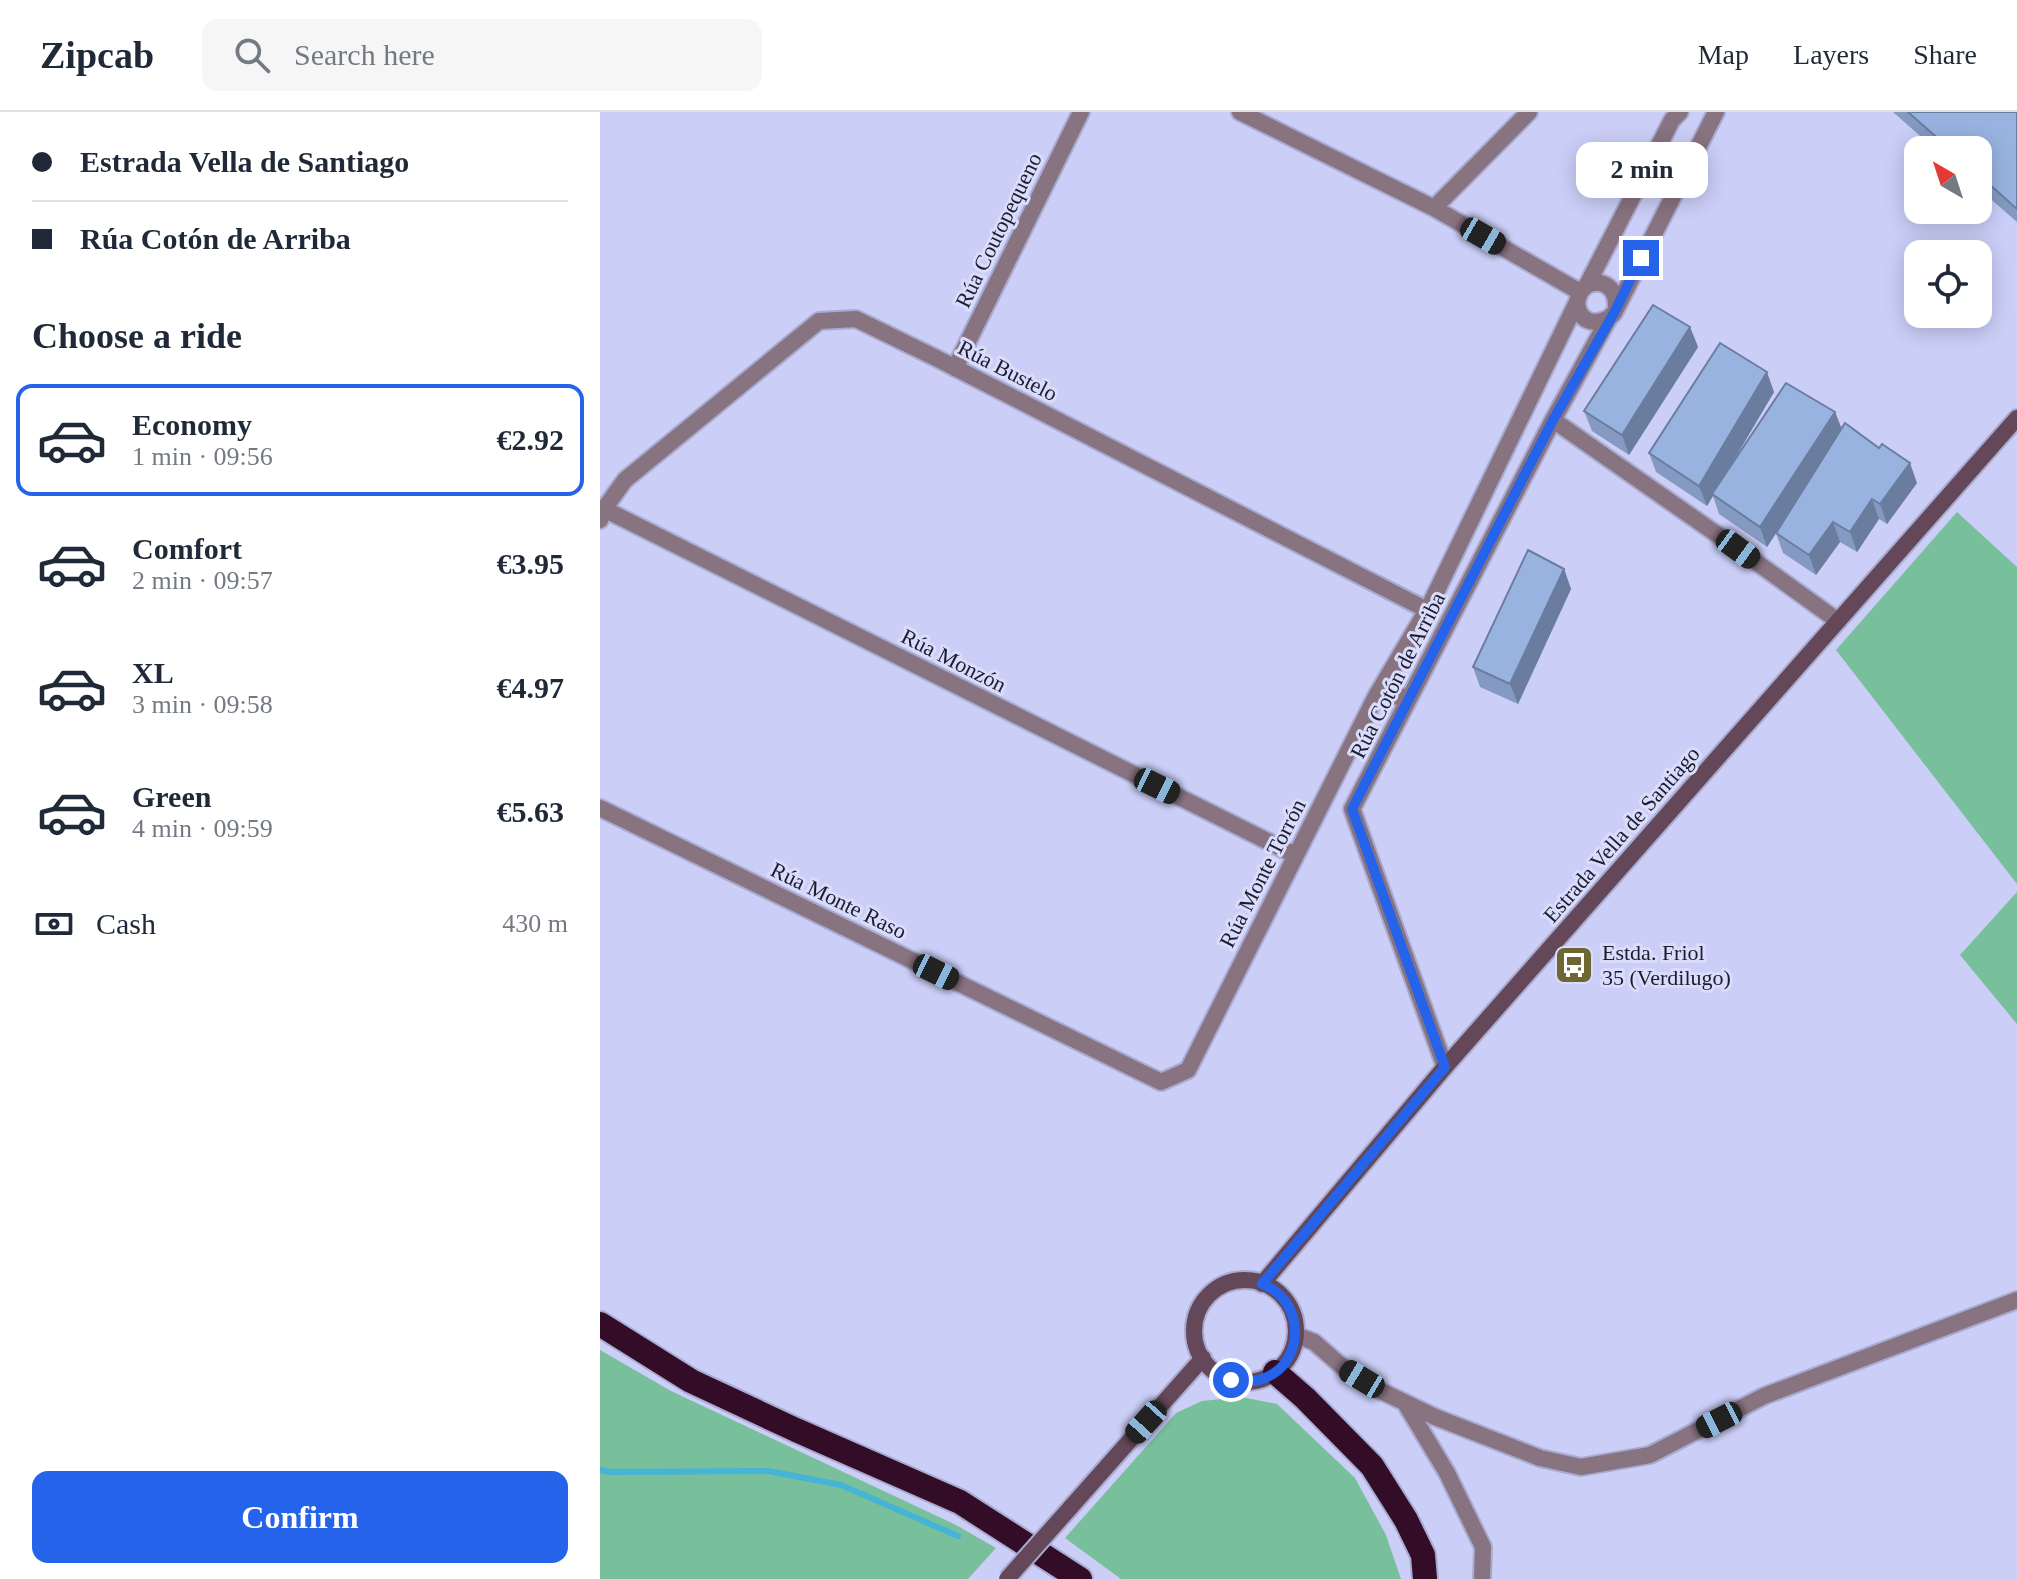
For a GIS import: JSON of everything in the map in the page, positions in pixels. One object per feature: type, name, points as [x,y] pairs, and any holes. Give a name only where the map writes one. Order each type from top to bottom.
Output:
[{"type":"highway","points":[[600,1324],[691,1381],[960,1502],[1080,1579]]},
{"type":"highway","points":[[1275,1372],[1372,1466],[1406,1520],[1423,1555],[1425,1579]]},
{"type":"main road","name":"Estrada Vella de Santiago","points":[[1262,1284],[1445,1067],[2017,418]]},
{"type":"main road","points":[[1237,1281],[1252,1281],[1278,1293],[1288,1304],[1295,1319],[1296,1335],[1286,1362],[1261,1379],[1246,1382],[1216,1374],[1197,1349],[1194,1334],[1201,1305],[1210,1294],[1237,1281]]},
{"type":"main road","points":[[1007,1579],[1203,1358]]},
{"type":"street","name":"Rúa Coutopequeno","points":[[955,368],[1081,112]]},
{"type":"street","points":[[1240,112],[1434,208],[1581,293]]},
{"type":"street","points":[[1434,208],[1529,112]]},
{"type":"street","points":[[1701,112],[1704,134]]},
{"type":"street","name":"Rúa Cotón de Arriba","points":[[1445,1067],[1352,809],[1716,112]]},
{"type":"street","points":[[1676,116],[1692,117],[1704,134]]},
{"type":"street","name":"Rúa Monte Torrón","points":[[1410,697],[1401,671],[1427,610],[1581,293],[1676,116]]},
{"type":"street","points":[[1593,283],[1606,285],[1615,294],[1613,313],[1597,323],[1590,322],[1580,314],[1581,293],[1593,283]]},
{"type":"street","name":"Rúa Bustelo","points":[[602,514],[625,480],[819,321],[856,319],[1427,610]]},
{"type":"street","points":[[1553,420],[1838,621]]},
{"type":"street","name":"Rúa Monzón","points":[[602,514],[1295,855]]},
{"type":"street","name":"Rúa Monte Torrón","points":[[1188,1070],[1376,696],[1427,610]]},
{"type":"street","points":[[1376,696],[1410,697]]},
{"type":"street","name":"Rúa Monte Raso","points":[[600,808],[1161,1082],[1188,1070]]},
{"type":"street","points":[[1296,1335],[1314,1342],[1345,1369],[1379,1390],[1435,1417],[1540,1458],[1581,1467],[1650,1455],[1764,1396],[2017,1300]]},
{"type":"street","points":[[1404,1402],[1447,1473],[1483,1547],[1482,1579]]},
{"type":"green space","points":[[1957,512],[2017,567],[2017,884],[1836,650]]},
{"type":"green space","points":[[2017,892],[2017,1024],[1960,955]]},
{"type":"green space","points":[[600,1350],[671,1391],[956,1525],[996,1548],[968,1579],[600,1579]]},
{"type":"green space","points":[[1241,1397],[1277,1404],[1355,1478],[1386,1535],[1401,1579],[1121,1579],[1065,1538],[1176,1413],[1202,1401]]},
{"type":"building","points":[[1908,112],[2017,112],[2017,209],[1992,187],[1992,136],[1935,136]]},
{"type":"building","points":[[1653,305],[1690,327],[1622,435],[1584,411]]},
{"type":"building","points":[[1720,343],[1767,372],[1699,486],[1649,453]]},
{"type":"building","points":[[1786,383],[1835,412],[1760,527],[1712,494]]},
{"type":"building","points":[[1845,423],[1879,448],[1882,444],[1910,463],[1880,504],[1872,499],[1850,532],[1833,522],[1809,555],[1776,533]]},
{"type":"building","points":[[1528,550],[1564,569],[1510,684],[1473,667]]},
{"type":"waterway","points":[[600,1470],[768,1471],[841,1485],[958,1536]]},
{"type":"place","name":"Estda. Friol 35 (Verdilugo)","points":[[1574,965]]},
{"type":"route","points":[[1231,1380],[1246,1382],[1261,1379],[1286,1362],[1293,1350],[1295,1319],[1278,1293],[1262,1284],[1445,1067],[1352,809],[1553,420],[1614,313],[1641,258]]}]
